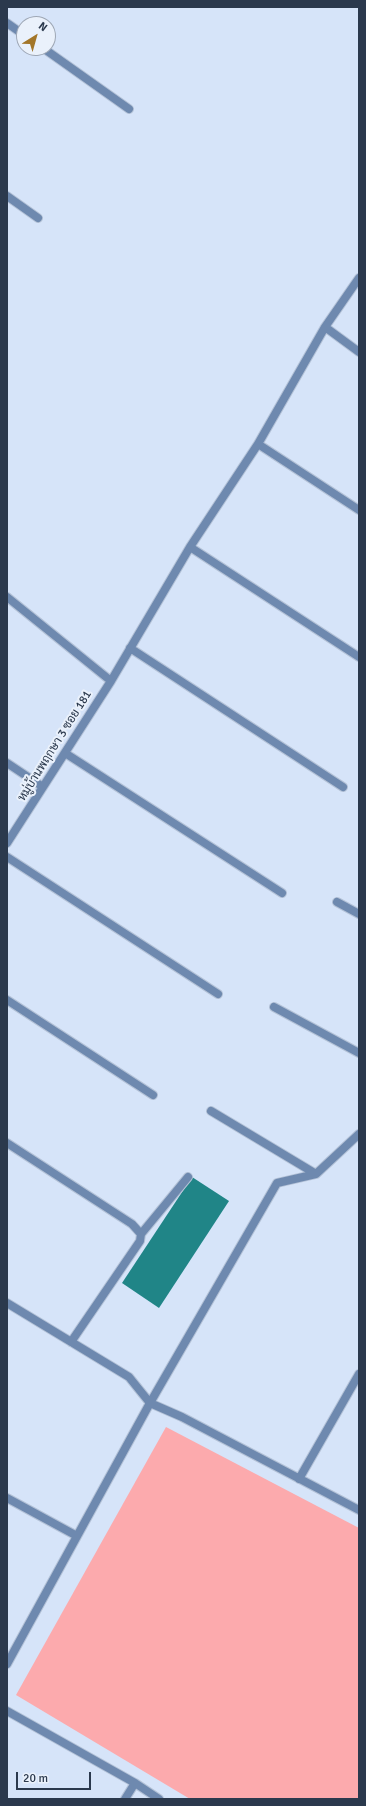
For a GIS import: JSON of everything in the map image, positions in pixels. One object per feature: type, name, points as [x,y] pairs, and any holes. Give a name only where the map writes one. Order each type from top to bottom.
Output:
[{"type":"street","points":[[7,23],[16,29]]},
{"type":"street","points":[[54,56],[129,109]]},
{"type":"street","points":[[7,196],[38,218]]},
{"type":"street","name":"หมู่บ้านพฤกษา 3 ซอย 181","points":[[7,844],[110,681],[190,547],[258,444],[325,327],[359,278]]},
{"type":"street","points":[[325,327],[359,352]]},
{"type":"street","points":[[258,444],[359,510]]},
{"type":"street","points":[[190,547],[359,658]]},
{"type":"street","points":[[7,598],[110,681]]},
{"type":"street","points":[[130,648],[343,787]]},
{"type":"street","points":[[65,752],[282,893]]},
{"type":"street","points":[[7,763],[43,787]]},
{"type":"street","points":[[7,857],[218,994]]},
{"type":"street","points":[[337,902],[359,914]]},
{"type":"street","points":[[7,1000],[153,1095]]},
{"type":"street","points":[[274,1007],[359,1053]]},
{"type":"street","points":[[211,1111],[316,1174]]},
{"type":"street","points":[[8,1662],[150,1403],[277,1183],[316,1174],[359,1134]]},
{"type":"street","points":[[7,1143],[132,1224],[141,1234]]},
{"type":"street","points":[[71,1342],[140,1241],[141,1234],[188,1177]]},
{"type":"street","points":[[7,1303],[129,1377],[150,1403],[182,1417],[359,1510]]},
{"type":"street","points":[[299,1479],[359,1374]]},
{"type":"street","points":[[7,1498],[77,1536]]},
{"type":"street","points":[[7,1711],[134,1783],[159,1799]]},
{"type":"street","points":[[125,1799],[134,1783]]},
{"type":"shaded area","points":[[166,1427],[359,1528],[359,1799],[190,1799],[16,1695]]},
{"type":"building","points":[[192,1177],[229,1201],[159,1308],[122,1283]]}]
